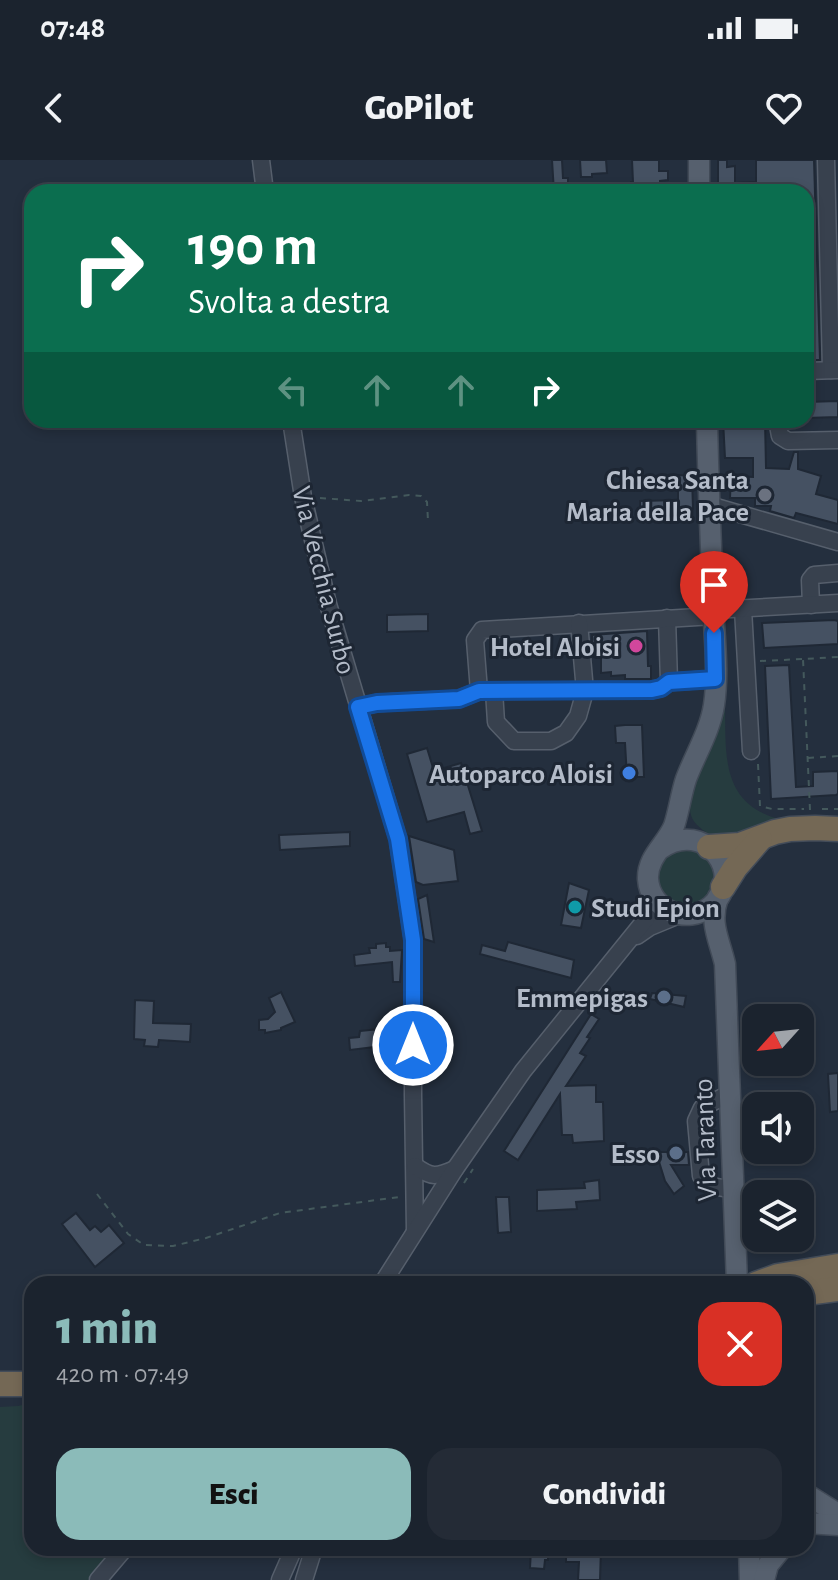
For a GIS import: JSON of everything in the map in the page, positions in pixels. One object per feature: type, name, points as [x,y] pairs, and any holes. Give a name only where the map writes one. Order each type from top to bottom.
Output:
[{"type":"highway","points":[[706,845],[740,845],[790,829],[838,829]]},
{"type":"highway","points":[[721,892],[742,859],[761,837]]},
{"type":"highway","points":[[778,1276],[838,1266]]},
{"type":"highway","points":[[814,1276],[838,1273]]},
{"type":"highway","points":[[814,1292],[838,1289]]},
{"type":"main road","points":[[699,160],[699,184]]},
{"type":"main road","name":"Via Taranto","points":[[707,428],[714,706],[680,795],[675,824],[650,863],[648,881],[650,891],[659,904],[696,921],[710,938],[721,966],[726,994]]},
{"type":"main road","name":"Via Taranto","points":[[687,778],[685,794],[692,830],[721,863],[724,874],[713,912],[725,964],[737,1276]]},
{"type":"main road","points":[[660,849],[684,839],[706,845]]},
{"type":"main road","points":[[683,915],[698,914],[708,908],[721,892]]},
{"type":"main road","points":[[814,1501],[835,1521]]},
{"type":"main road","points":[[814,1522],[835,1521]]},
{"type":"main road","points":[[814,1529],[835,1521]]},
{"type":"main road","points":[[749,1556],[750,1580]]},
{"type":"main road","points":[[764,1580],[768,1565],[775,1556]]},
{"type":"street","points":[[261,160],[264,184]]},
{"type":"street","points":[[814,371],[835,370],[833,239],[826,160]]},
{"type":"street","name":"Via Vecchia Surbo","points":[[292,428],[303,497],[328,604],[398,839],[413,940],[415,1231]]},
{"type":"street","points":[[778,428],[780,436],[788,441],[838,440]]},
{"type":"street","points":[[709,505],[838,542]]},
{"type":"street","points":[[811,605],[810,580],[814,575],[838,573]]},
{"type":"street","points":[[579,623],[585,691],[578,716],[566,733],[551,741],[514,741],[496,722],[486,691],[475,640],[482,630],[838,603]]},
{"type":"street","points":[[743,609],[751,751]]},
{"type":"street","points":[[667,618],[669,682]]},
{"type":"street","points":[[358,707],[377,703],[459,699],[486,691],[652,690],[669,682],[715,679]]},
{"type":"street","points":[[387,1276],[455,1169],[523,1071],[627,945],[650,912],[653,903],[650,891]]},
{"type":"street","points":[[627,945],[650,927],[683,915]]},
{"type":"street","points":[[730,1093],[702,1108],[696,1121],[701,1176],[712,1186],[734,1190]]},
{"type":"street","points":[[415,1166],[425,1173],[438,1176],[455,1169]]},
{"type":"street","points":[[98,1580],[118,1556]]},
{"type":"street","points":[[280,1580],[290,1556]]},
{"type":"street","points":[[304,1580],[312,1556]]},
{"type":"path","points":[[303,497],[361,501],[421,496],[427,502],[428,521]]},
{"type":"path","points":[[810,810],[803,659],[838,657]]},
{"type":"path","points":[[807,758],[838,756]]},
{"type":"path","points":[[760,806],[772,809],[838,809]]},
{"type":"path","points":[[458,1192],[475,1166]]},
{"type":"path","points":[[97,1194],[128,1234],[144,1245],[158,1246],[173,1246],[206,1238],[280,1213],[416,1195]]},
{"type":"green space","points":[[725,703],[727,758],[736,789],[760,812],[779,819],[718,840],[693,820],[690,807],[692,787]]},
{"type":"green space","points":[[678,848],[698,851],[711,864],[713,882],[706,898],[698,904],[687,906],[669,902],[656,882],[662,859]]},
{"type":"green space","points":[[24,1405],[24,1556],[108,1556],[88,1580],[0,1580],[0,1407]]},
{"type":"building","points":[[552,160],[562,160],[563,178],[568,178],[568,184],[554,184]]},
{"type":"building","points":[[580,160],[606,160],[607,173],[581,177]]},
{"type":"building","points":[[632,160],[659,160],[659,171],[668,171],[668,180],[660,181],[660,184],[631,184]]},
{"type":"building","points":[[718,160],[727,160],[727,167],[735,166],[735,183],[756,182],[756,160],[814,160],[820,360],[814,360],[814,184],[718,184]]},
{"type":"building","points":[[838,401],[838,417],[814,418],[814,402]]},
{"type":"building","points":[[723,428],[765,428],[766,468],[789,469],[794,452],[798,452],[798,469],[821,476],[816,494],[838,500],[838,524],[796,513],[794,518],[770,511],[771,506],[755,506],[755,498],[730,498],[731,476],[753,477],[753,458],[725,458]]},
{"type":"building","points":[[678,475],[692,476],[691,518],[673,519],[673,510],[640,510],[640,501],[678,500]]},
{"type":"building","points":[[428,614],[428,631],[387,632],[387,615]]},
{"type":"building","points":[[838,621],[838,644],[764,648],[762,623]]},
{"type":"building","points":[[647,631],[651,679],[625,679],[625,675],[601,673],[601,656],[593,657],[592,635]]},
{"type":"building","points":[[789,665],[796,787],[813,786],[813,772],[838,771],[836,795],[771,799],[765,666]]},
{"type":"building","points":[[642,725],[644,777],[627,777],[625,743],[616,743],[615,726]]},
{"type":"building","points":[[427,748],[434,771],[461,763],[482,831],[470,834],[464,812],[427,822],[407,754]]},
{"type":"building","points":[[350,832],[350,846],[280,850],[279,835]]},
{"type":"building","points":[[409,836],[454,850],[458,881],[423,885],[416,882]]},
{"type":"building","name":"Studi Epion","points":[[569,883],[589,890],[581,928],[561,925]]},
{"type":"building","points":[[427,895],[434,942],[424,939],[418,899]]},
{"type":"building","points":[[508,942],[574,960],[571,978],[480,954],[482,945],[505,951]]},
{"type":"building","points":[[386,943],[390,951],[402,950],[400,982],[393,982],[392,962],[355,966],[354,955],[370,953],[369,948]]},
{"type":"building","points":[[281,992],[295,1022],[281,1030],[265,1033],[265,1030],[259,1030],[259,1020],[268,1019],[275,1012],[269,998]]},
{"type":"building","points":[[652,993],[686,996],[684,1007],[650,999]]},
{"type":"building","points":[[135,1000],[154,1001],[153,1023],[191,1024],[190,1042],[159,1040],[158,1047],[144,1046],[145,1040],[134,1039]]},
{"type":"building","points":[[591,1014],[599,1019],[580,1053],[586,1056],[566,1086],[596,1085],[596,1102],[603,1102],[604,1141],[573,1143],[572,1135],[562,1135],[560,1094],[518,1160],[504,1151]]},
{"type":"building","points":[[399,1027],[399,1044],[350,1050],[349,1038],[359,1037],[360,1031]]},
{"type":"building","points":[[838,1073],[838,1111],[830,1112],[828,1074]]},
{"type":"building","points":[[656,1152],[688,1152],[689,1165],[671,1165],[684,1186],[674,1194],[665,1181]]},
{"type":"building","points":[[599,1180],[600,1200],[576,1202],[577,1209],[537,1211],[537,1190],[585,1188],[584,1182]]},
{"type":"building","points":[[496,1197],[509,1197],[511,1232],[498,1233]]},
{"type":"building","points":[[76,1213],[90,1230],[95,1226],[101,1232],[109,1225],[124,1243],[95,1267],[62,1224]]},
{"type":"building","points":[[531,1556],[548,1556],[544,1569],[530,1568]]},
{"type":"building","points":[[566,1556],[601,1556],[600,1580],[578,1580],[579,1562],[566,1562]]},
{"type":"place","name":"Chiesa Santa Maria della Pace","points":[[765,495]]},
{"type":"place","name":"Hotel Aloisi","points":[[636,646]]},
{"type":"place","name":"Autoparco Aloisi","points":[[629,773]]},
{"type":"place","name":"Studi Epion","points":[[575,907]]},
{"type":"place","name":"Emmepigas","points":[[664,997]]},
{"type":"place","name":"Esso","points":[[676,1153]]},
{"type":"route","points":[[413,1045],[413,940],[398,839],[358,707],[377,703],[459,699],[479,691],[652,690],[669,682],[715,679],[714,633]]}]
